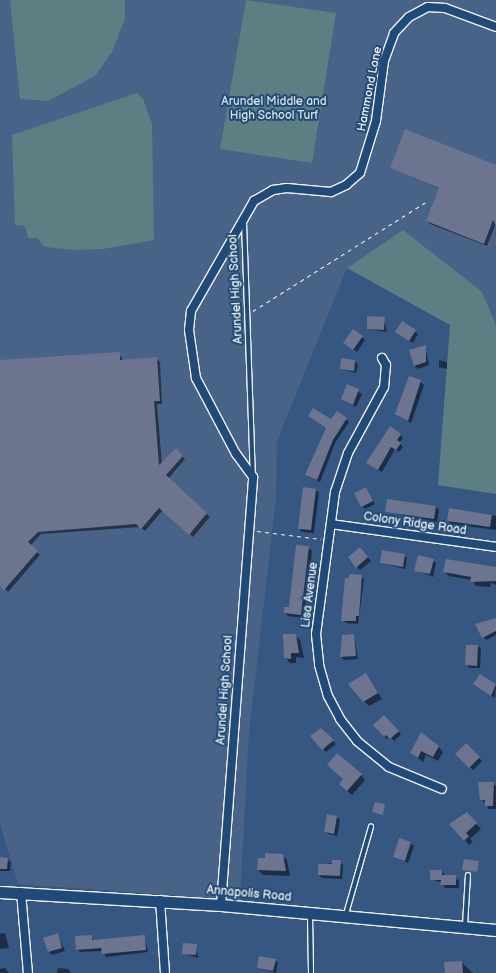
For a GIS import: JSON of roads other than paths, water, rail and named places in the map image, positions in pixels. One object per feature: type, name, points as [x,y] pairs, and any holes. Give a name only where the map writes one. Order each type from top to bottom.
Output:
[{"type":"main road","name":"Annapolis Road","points":[[0,892],[160,900],[496,930]]},
{"type":"street","name":"Hammond Lane","points":[[360,173],[372,142],[384,61],[394,33],[409,16],[428,8],[445,8],[496,27]]},
{"type":"street","name":"Arundel High School","points":[[221,905],[253,477],[236,454],[196,378],[189,330],[191,311],[254,201],[273,190],[331,192],[346,185],[360,173]]},
{"type":"street","name":"Lisa Avenue","points":[[382,358],[386,365],[384,387],[340,472],[316,634],[319,665],[328,696],[340,719],[372,755],[409,778],[442,789]]},
{"type":"street","name":"Colony Ridge Road","points":[[331,524],[496,548]]},
{"type":"street","points":[[21,892],[28,973]]},
{"type":"street","points":[[160,900],[165,973]]},
{"type":"lane","name":"Arundel High School","points":[[244,219],[253,477]]},
{"type":"lane","points":[[345,916],[371,827]]},
{"type":"lane","points":[[465,927],[468,875]]},
{"type":"lane","points":[[310,913],[311,973]]},
{"type":"park label","name":"Arundel Middle and High School Turf","points":[[274,109]]}]
